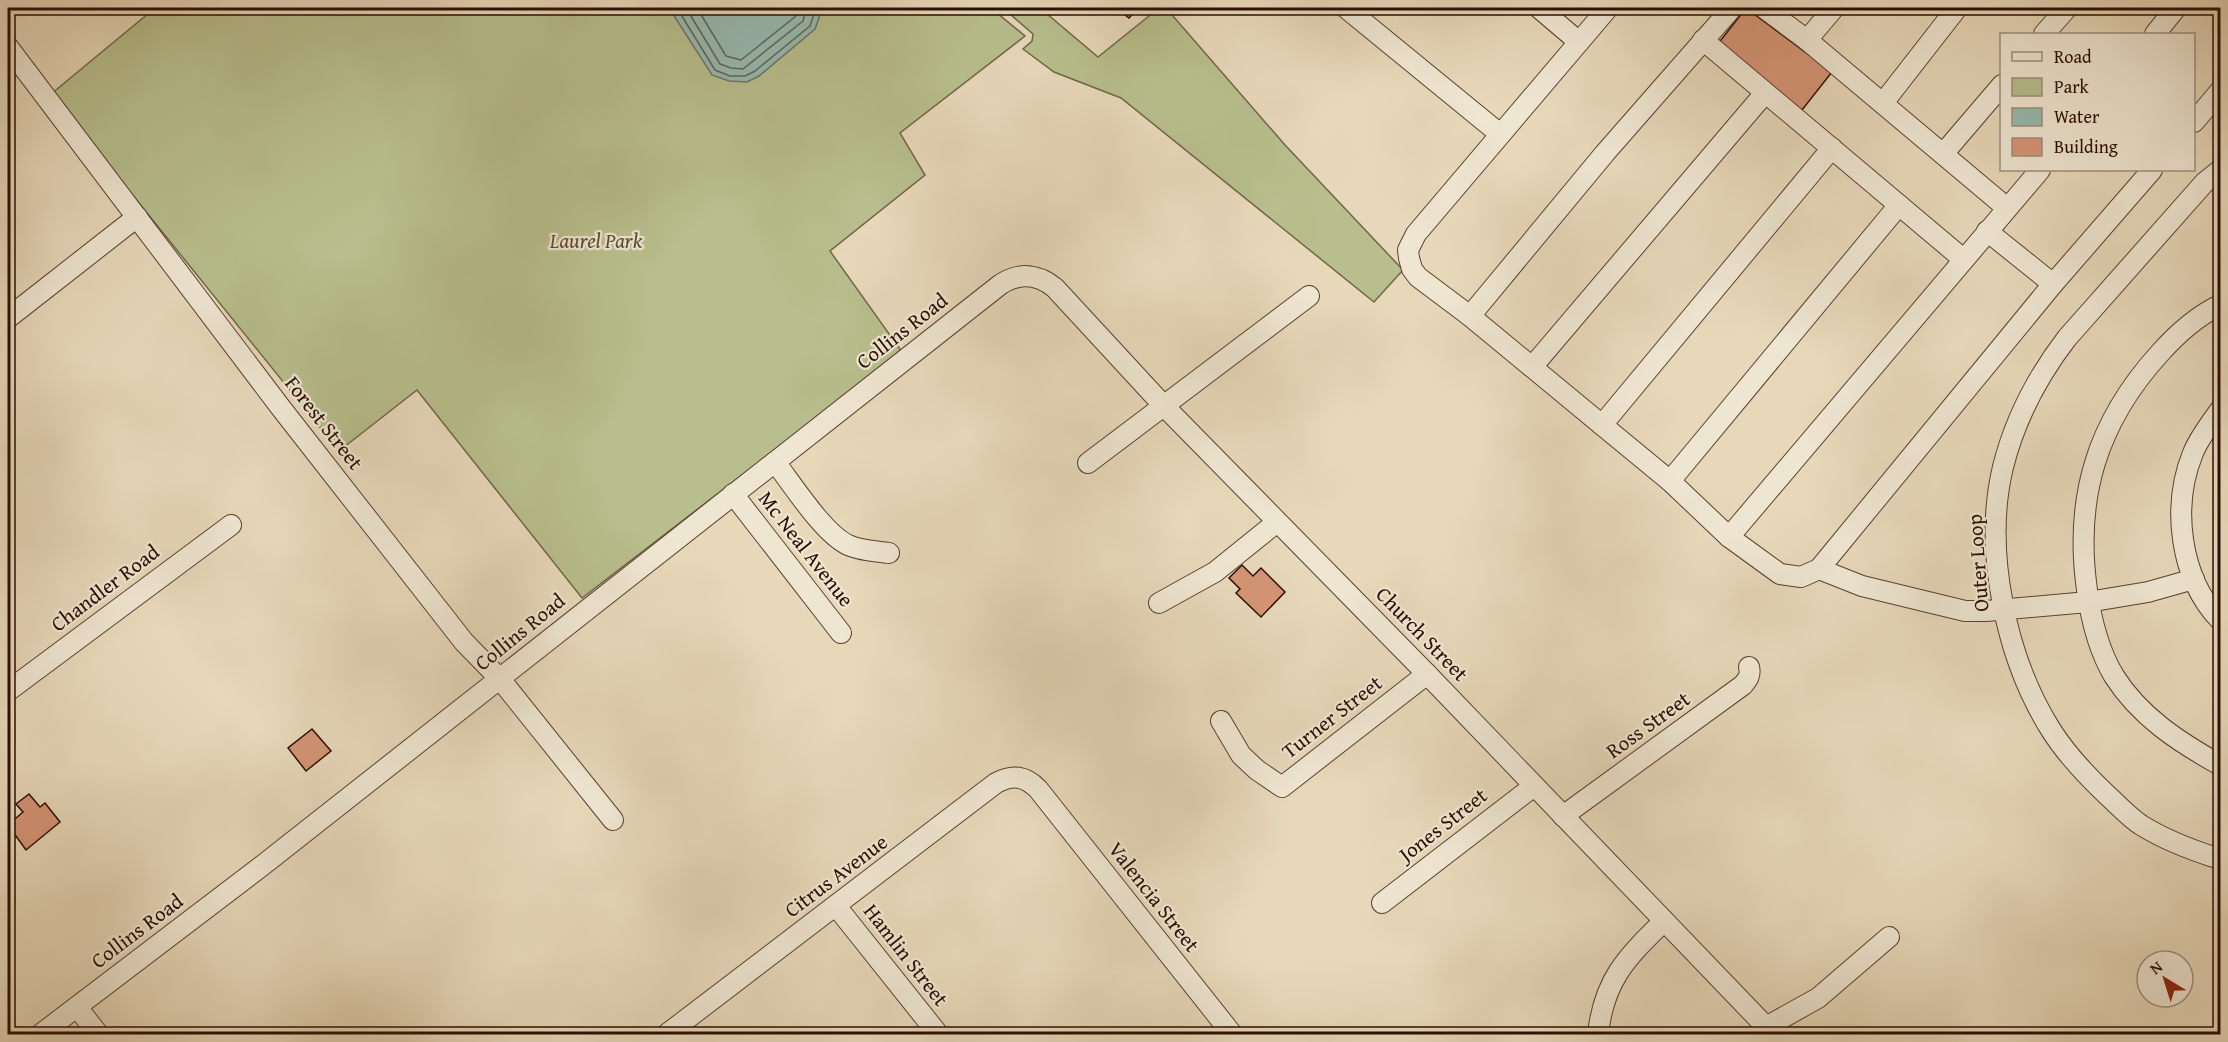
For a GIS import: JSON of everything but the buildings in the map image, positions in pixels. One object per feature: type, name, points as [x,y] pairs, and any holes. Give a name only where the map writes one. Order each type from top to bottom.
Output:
[{"type":"street","points":[[1346,8],[1500,134]]},
{"type":"street","points":[[1539,8],[1579,42]]},
{"type":"street","points":[[1608,8],[1416,234],[1408,250],[1409,261],[1418,277],[1470,316],[1602,424],[1670,482],[1729,537],[1780,574],[1801,577],[1819,569],[2053,284],[2151,171]]},
{"type":"street","points":[[1764,8],[1807,40],[2007,208]]},
{"type":"street","points":[[1807,40],[1834,8]]},
{"type":"street","points":[[1883,103],[1957,8]]},
{"type":"street","points":[[2045,33],[2067,8]]},
{"type":"street","points":[[2156,33],[2176,8]]},
{"type":"street","points":[[1470,316],[1727,9]]},
{"type":"street","points":[[1703,40],[1963,259]]},
{"type":"street","name":"Forest Street","points":[[8,47],[281,408],[457,633],[500,680],[613,820]]},
{"type":"street","points":[[1943,154],[2000,86]]},
{"type":"street","points":[[2195,120],[2220,91]]},
{"type":"street","points":[[1532,367],[1765,93]]},
{"type":"street","points":[[1602,424],[1832,148]]},
{"type":"street","name":"Outer Loop","points":[[2220,170],[2205,182],[2067,338],[2031,392],[2015,426],[2003,468],[1999,489],[1996,538],[2003,608],[2026,681],[2042,716],[2064,749],[2091,780],[2143,826],[2220,859]]},
{"type":"street","points":[[1729,537],[2039,171]]},
{"type":"street","points":[[1670,482],[1899,205]]},
{"type":"street","points":[[8,318],[137,217]]},
{"type":"street","points":[[1987,231],[2053,284]]},
{"type":"street","name":"Collins Road","points":[[41,1035],[500,680],[1001,284],[1016,277],[1031,275]]},
{"type":"street","name":"Church Street","points":[[1031,275],[1043,279],[1055,288],[1163,405],[1427,674],[1769,1031]]},
{"type":"street","points":[[1088,463],[1309,296]]},
{"type":"street","points":[[2220,305],[2190,324],[2144,370],[2122,402],[2103,438],[2092,471],[2082,529],[2088,602],[2102,652],[2114,675],[2127,693],[2158,726],[2178,741],[2220,765]]},
{"type":"street","points":[[2220,410],[2194,451],[2183,487],[2182,526],[2184,546],[2194,579],[2204,599],[2220,620]]},
{"type":"street","points":[[775,462],[822,523],[836,537],[855,547],[889,554]]},
{"type":"street","name":"Mc Neal Avenue","points":[[734,494],[841,633]]},
{"type":"street","points":[[1160,603],[1215,572],[1277,522]]},
{"type":"street","name":"Chandler Road","points":[[8,691],[231,525]]},
{"type":"street","points":[[1819,569],[1862,586],[1965,610],[1986,611],[2088,602],[2148,592],[2194,579]]},
{"type":"street","name":"Ross Street","points":[[1563,816],[1743,685],[1748,680],[1749,667]]},
{"type":"street","name":"Turner Street","points":[[1221,721],[1241,754],[1257,770],[1282,787],[1427,674]]},
{"type":"street","name":"Citrus Avenue","points":[[667,1035],[996,783],[1005,778],[1016,777],[1025,779],[1038,789]]},
{"type":"street","name":"Jones Street","points":[[1382,903],[1534,786]]},
{"type":"street","name":"Valencia Street","points":[[1038,789],[1232,1035]]},
{"type":"street","name":"Hamlin Street","points":[[836,906],[938,1035]]},
{"type":"street","points":[[1598,1035],[1604,998],[1612,981],[1634,951],[1664,921]]},
{"type":"street","points":[[1769,1031],[1818,998],[1889,937]]},
{"type":"street","points":[[77,1007],[98,1035]]},
{"type":"green space","name":"Laurel Park","points":[[155,8],[991,8],[1025,36],[900,133],[925,175],[830,251],[902,352],[582,598],[417,390],[339,451],[51,94]]},
{"type":"green space","points":[[1003,8],[1040,8],[1098,57],[1159,8],[1166,8],[1285,145],[1403,270],[1374,302],[1121,98],[1054,72],[1023,49],[1032,41],[1033,34]]},
{"type":"water","points":[[669,8],[820,8],[815,29],[759,76],[747,82],[729,81],[712,75]]}]
